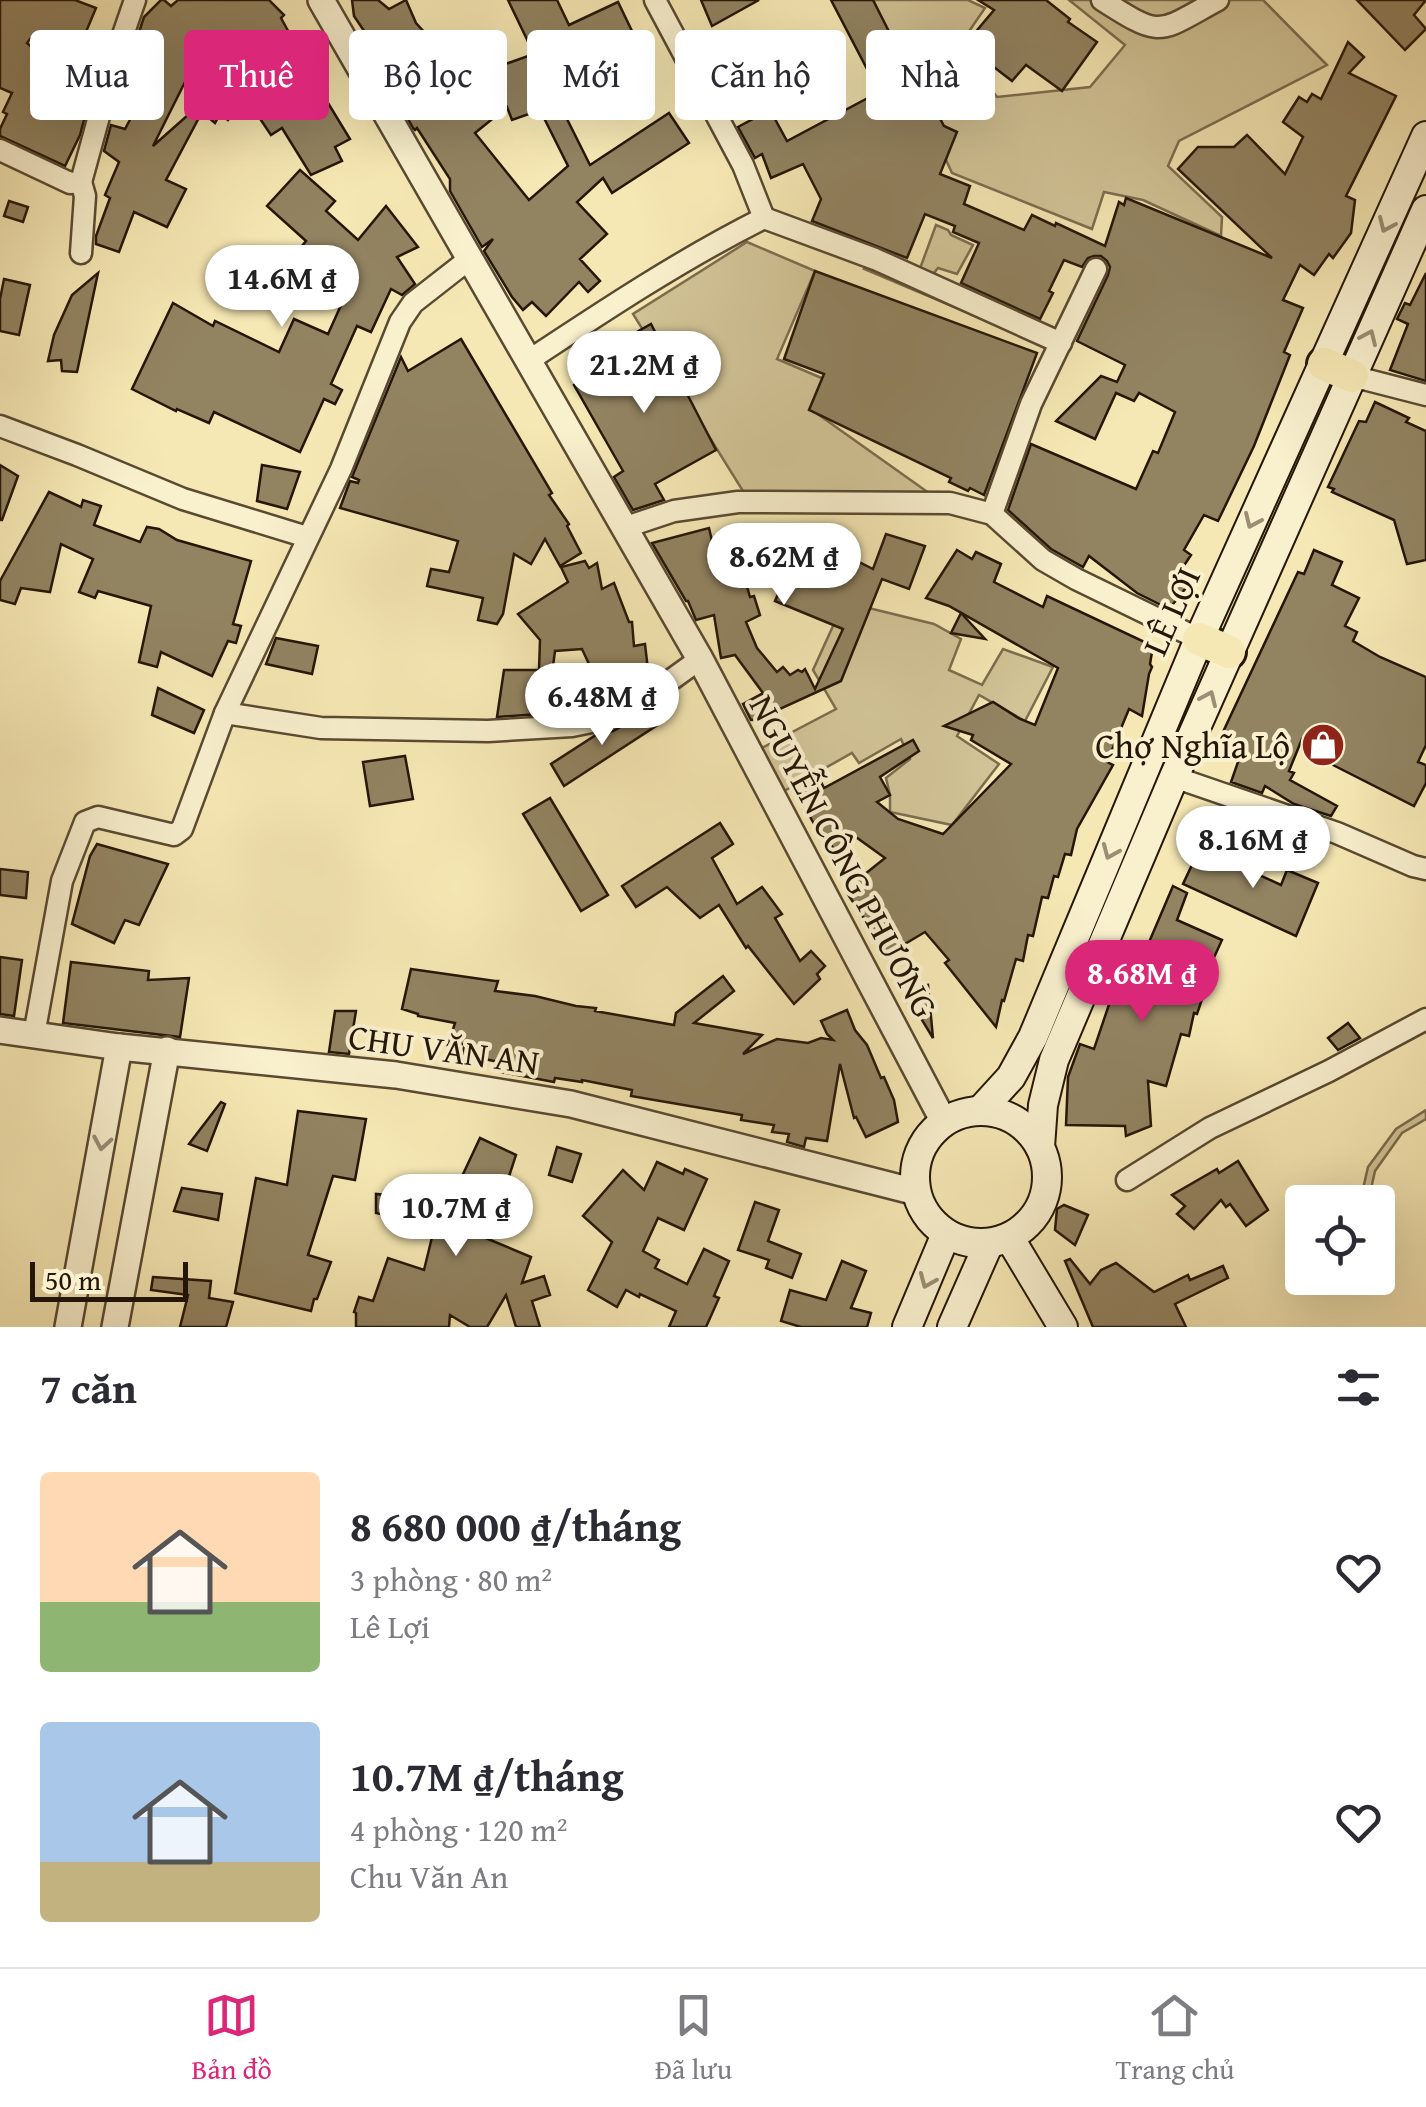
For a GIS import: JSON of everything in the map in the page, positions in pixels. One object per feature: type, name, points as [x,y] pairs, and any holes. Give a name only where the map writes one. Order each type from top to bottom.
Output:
[{"type":"main road","name":"LÊ LỢI","points":[[980,1111],[1010,1077],[1033,1037],[1214,646],[1338,370],[1426,136]]},
{"type":"main road","name":"LÊ LỢI","points":[[1338,370],[1426,210]]},
{"type":"main road","name":"LÊ LỢI","points":[[1040,1147],[1043,1105],[1054,1060],[1174,777],[1214,646]]},
{"type":"main road","points":[[980,1111],[1015,1120],[1030,1132],[1040,1147],[1047,1170],[1045,1193],[1028,1224],[999,1240],[960,1240],[946,1234],[926,1216],[916,1192],[915,1172],[920,1152],[944,1122],[980,1111]]},
{"type":"main road","points":[[907,1327],[946,1234]]},
{"type":"main road","points":[[952,1327],[999,1240]]},
{"type":"main road","points":[[999,1240],[1063,1327]]},
{"type":"street","points":[[81,254],[85,196],[81,182],[135,0]]},
{"type":"street","name":"NGUYỄN CÔNG PHƯƠNG","points":[[320,0],[700,659],[944,1122]]},
{"type":"street","points":[[655,0],[743,165],[764,218],[875,260],[1061,343]]},
{"type":"street","points":[[1102,0],[1151,28],[1173,26],[1218,0]]},
{"type":"street","points":[[0,150],[70,183],[81,182]]},
{"type":"street","points":[[528,361],[634,292],[764,218]]},
{"type":"street","points":[[34,1035],[62,881],[85,822],[98,817],[174,835],[182,829],[225,713],[341,469],[400,322],[413,303],[468,260]]},
{"type":"street","points":[[992,514],[1031,404],[1096,268]]},
{"type":"street","points":[[1338,370],[1426,394]]},
{"type":"street","points":[[0,426],[184,499],[307,537]]},
{"type":"street","points":[[623,528],[674,511],[738,502],[950,503],[992,514],[1043,560],[1214,646]]},
{"type":"street","points":[[225,713],[321,728],[488,732],[572,726],[606,719],[650,696],[700,659]]},
{"type":"street","points":[[1174,777],[1337,833],[1426,869]]},
{"type":"street","points":[[1127,1180],[1210,1128],[1426,1020]]},
{"type":"street","name":"CHU VĂN AN","points":[[0,1030],[119,1047],[396,1074],[571,1104],[916,1192]]},
{"type":"street","points":[[68,1327],[119,1047]]},
{"type":"street","points":[[116,1327],[167,1050]]},
{"type":"shaded area","points":[[873,0],[968,0],[985,8],[970,30],[887,30]]},
{"type":"shaded area","points":[[1069,0],[1263,0],[1327,65],[1179,141],[1168,166],[1222,217],[1221,236],[1143,200],[1104,192],[1092,229],[952,173],[928,120],[995,120],[995,94],[1090,87],[1125,45]]},
{"type":"shaded area","points":[[936,225],[973,245],[957,274],[938,268],[934,273],[1008,316],[1004,328],[864,269],[871,257],[918,274]]},
{"type":"shaded area","points":[[747,242],[815,271],[777,359],[824,379],[812,410],[943,503],[751,504],[633,314]]},
{"type":"shaded area","points":[[844,602],[934,624],[961,639],[949,670],[982,685],[1003,649],[1053,667],[1025,721],[979,695],[957,736],[999,764],[952,825],[890,812],[886,778],[910,759],[901,739],[859,763],[852,753],[784,791],[762,748],[836,709],[813,670]]},
{"type":"shaded area","points":[[1426,1110],[1426,1119],[1402,1133],[1375,1171],[1372,1185],[1364,1185],[1368,1167],[1396,1129]]},
{"type":"building","points":[[0,0],[75,0],[96,8],[87,30],[30,30],[27,43],[30,120],[84,120],[65,166],[0,136],[7,114],[3,112],[12,93],[0,88]]},
{"type":"building","points":[[161,0],[171,6],[178,0],[269,0],[284,15],[281,18],[288,30],[184,30],[184,84],[153,146],[184,119],[198,120],[166,180],[186,189],[167,227],[134,212],[119,252],[96,244],[110,198],[105,195],[119,162],[104,151],[111,125],[125,129],[130,120],[164,120],[164,30],[140,30],[144,17]]},
{"type":"building","points":[[352,0],[378,0],[389,9],[406,0],[422,30],[363,30],[354,16]]},
{"type":"building","points":[[508,0],[557,0],[569,25],[618,2],[631,30],[527,30],[527,39]]},
{"type":"building","points":[[701,0],[759,0],[712,26]]},
{"type":"building","points":[[831,0],[873,0],[888,30],[866,30],[866,67]]},
{"type":"building","points":[[978,0],[1046,0],[1097,42],[1062,91],[1026,65],[1012,81],[995,68],[995,30],[977,30],[994,10]]},
{"type":"building","points":[[1357,0],[1426,0],[1414,15],[1426,29],[1405,50]]},
{"type":"building","points":[[1348,42],[1364,57],[1349,73],[1396,96],[1346,196],[1355,200],[1351,233],[1333,258],[1329,254],[1314,275],[1300,265],[1283,300],[1303,308],[1284,352],[1290,355],[1254,446],[1218,521],[1204,515],[1184,550],[1191,555],[1179,573],[1190,583],[1169,609],[1137,593],[1089,556],[1083,567],[1051,549],[1008,510],[1031,444],[1136,489],[1153,451],[1158,453],[1175,412],[1139,393],[1134,401],[1116,393],[1095,439],[1056,421],[1101,376],[1117,382],[1125,365],[1077,341],[1108,275],[1107,261],[1094,256],[1082,267],[1064,260],[1040,319],[961,283],[979,243],[953,232],[955,226],[925,214],[907,258],[812,221],[821,199],[803,164],[771,178],[762,154],[755,158],[738,127],[751,120],[775,120],[787,141],[826,120],[846,120],[846,110],[866,99],[866,120],[941,120],[957,132],[940,174],[970,186],[964,204],[1024,230],[1032,215],[1105,246],[1119,202],[1124,205],[1126,198],[1272,258],[1178,169],[1198,147],[1234,147],[1247,135],[1285,174],[1303,137],[1283,122],[1299,97],[1307,102],[1312,94],[1321,99]]},
{"type":"building","points":[[527,56],[527,115],[512,120],[507,107],[507,63]]},
{"type":"building","points":[[329,105],[350,139],[335,147],[342,161],[311,175],[282,128],[271,135],[261,120],[329,120]]},
{"type":"building","points":[[669,113],[689,143],[612,193],[603,178],[577,202],[607,234],[580,259],[600,281],[588,292],[579,282],[546,316],[532,302],[523,310],[512,297],[484,251],[493,239],[482,247],[450,191],[450,179],[417,128],[409,120],[491,120],[475,133],[529,200],[568,166],[545,120],[568,120],[590,165]]},
{"type":"building","points":[[300,170],[335,201],[326,211],[358,240],[386,206],[418,247],[397,257],[415,284],[402,295],[391,289],[371,332],[357,326],[331,384],[342,390],[335,404],[324,399],[300,452],[214,412],[209,423],[132,389],[173,303],[213,326],[215,321],[279,352],[294,319],[328,334],[346,294],[330,287],[332,283],[298,251],[306,241],[267,206]]},
{"type":"building","points":[[9,201],[28,207],[23,222],[4,216]]},
{"type":"building","points":[[815,271],[1037,353],[984,495],[949,482],[951,478],[809,410],[824,374],[784,359]]},
{"type":"building","points":[[98,273],[77,372],[62,371],[61,360],[48,361],[54,335],[72,295]]},
{"type":"building","points":[[1426,273],[1426,381],[1390,370],[1408,324],[1397,319],[1405,303],[1410,305]]},
{"type":"building","points":[[4,279],[30,285],[19,335],[0,331]]},
{"type":"building","points":[[651,324],[716,450],[655,484],[664,500],[633,510],[614,477],[623,471],[574,385],[616,348],[614,345]]},
{"type":"building","points":[[461,339],[552,493],[549,495],[569,524],[581,553],[560,566],[545,539],[531,564],[514,554],[503,614],[497,624],[478,620],[483,598],[427,586],[431,569],[449,572],[458,541],[340,508],[350,481],[358,483],[352,477],[401,357],[408,371]]},
{"type":"building","points":[[1375,402],[1426,431],[1426,560],[1407,564],[1394,520],[1328,487],[1359,421],[1366,422]]},
{"type":"building","points":[[0,465],[18,476],[2,520],[0,520]]},
{"type":"building","points":[[262,465],[300,472],[287,509],[257,501]]},
{"type":"building","points":[[49,492],[81,507],[83,500],[101,506],[94,525],[140,542],[147,527],[159,529],[177,540],[251,561],[233,624],[241,626],[236,643],[228,641],[212,676],[161,652],[157,667],[139,662],[151,606],[98,591],[95,598],[79,592],[93,559],[61,544],[50,592],[21,588],[15,604],[0,600],[0,581]]},
{"type":"building","points":[[709,528],[720,575],[742,569],[750,597],[754,596],[760,615],[746,622],[757,648],[777,672],[783,667],[790,675],[805,669],[815,689],[843,629],[775,601],[791,564],[834,584],[847,556],[873,569],[886,534],[925,546],[909,589],[882,579],[841,681],[751,720],[743,704],[763,693],[735,655],[721,658],[714,615],[696,620],[652,543]]},
{"type":"building","points":[[957,550],[972,559],[976,552],[1001,564],[994,582],[1043,607],[1047,596],[1153,646],[1142,716],[1129,709],[1107,762],[1113,765],[1077,829],[1071,855],[1065,854],[1058,877],[1054,876],[1048,898],[1042,897],[1023,961],[1016,959],[996,1027],[925,932],[888,954],[845,890],[885,858],[853,835],[836,852],[828,841],[825,843],[809,815],[817,810],[802,784],[818,776],[824,788],[913,740],[919,751],[880,777],[890,795],[877,802],[898,819],[943,834],[1011,764],[971,740],[973,735],[944,726],[993,702],[1035,725],[1058,668],[949,606],[926,598]]},
{"type":"building","name":"Chợ Nghĩa Lộ","points":[[1314,550],[1342,562],[1332,585],[1359,598],[1345,626],[1357,632],[1353,641],[1426,677],[1426,745],[1418,762],[1426,765],[1426,783],[1414,806],[1333,765],[1330,761],[1334,753],[1302,739],[1289,771],[1294,773],[1290,780],[1337,806],[1331,816],[1294,804],[1265,786],[1262,793],[1231,782],[1238,762],[1215,749],[1298,572],[1304,574]]},
{"type":"building","points":[[585,561],[589,568],[597,563],[602,589],[614,583],[632,622],[634,646],[645,644],[648,670],[596,679],[582,649],[555,651],[550,689],[552,713],[497,717],[504,670],[539,670],[540,640],[518,614],[568,582],[561,567]]},
{"type":"building","points":[[961,613],[985,639],[951,633]]},
{"type":"building","points":[[276,638],[318,646],[312,674],[266,664]]},
{"type":"building","points":[[158,688],[204,710],[194,733],[152,715]]},
{"type":"building","points":[[651,710],[659,724],[564,786],[551,764],[596,735],[613,731]]},
{"type":"building","points":[[405,756],[413,799],[370,806],[363,762]]},
{"type":"building","points":[[550,798],[608,895],[581,911],[523,814]]},
{"type":"building","points":[[720,823],[733,844],[712,858],[737,904],[762,887],[782,914],[775,918],[800,961],[811,951],[825,966],[817,974],[820,979],[794,1004],[746,948],[719,905],[700,918],[667,887],[636,907],[622,886]]},
{"type":"building","points":[[97,844],[168,864],[139,925],[125,920],[114,943],[72,924],[90,856]]},
{"type":"building","points":[[1200,848],[1281,885],[1287,870],[1318,883],[1296,936],[1183,884]]},
{"type":"building","points":[[0,869],[28,872],[26,898],[0,895]]},
{"type":"building","points":[[1173,886],[1187,893],[1177,920],[1222,940],[1206,975],[1210,976],[1189,1036],[1181,1034],[1166,1086],[1148,1081],[1151,1126],[1126,1136],[1125,1126],[1066,1125],[1068,1077],[1080,1044],[1094,1049],[1128,948],[1144,954]]},
{"type":"building","points":[[0,957],[22,960],[14,1016],[0,1014]]},
{"type":"building","points":[[71,962],[149,971],[148,980],[189,978],[180,1037],[63,1023]]},
{"type":"building","points":[[411,969],[498,981],[495,991],[674,1025],[676,1013],[723,976],[734,991],[694,1023],[762,1035],[743,1054],[777,1039],[808,1043],[821,1038],[833,1040],[821,1021],[847,1010],[881,1078],[884,1077],[898,1122],[866,1137],[854,1118],[840,1064],[827,1141],[806,1138],[804,1147],[787,1142],[789,1134],[772,1132],[774,1125],[741,1120],[742,1115],[631,1096],[632,1090],[582,1080],[555,1078],[554,1082],[501,1072],[503,1063],[462,1054],[465,1044],[448,1045],[455,1023],[402,1009]]},
{"type":"building","points":[[928,985],[933,1038],[911,1002],[907,1002],[906,988]]},
{"type":"building","points":[[335,1011],[356,1011],[349,1054],[329,1052]]},
{"type":"building","points":[[1348,1023],[1360,1038],[1338,1050],[1328,1038]]},
{"type":"building","points":[[221,1102],[225,1104],[207,1151],[189,1144]]},
{"type":"building","points":[[298,1111],[366,1119],[355,1180],[333,1176],[308,1255],[331,1262],[311,1311],[235,1293],[256,1178],[287,1185]]},
{"type":"building","points":[[480,1138],[516,1155],[498,1210],[486,1206],[476,1234],[531,1257],[522,1283],[544,1276],[550,1295],[532,1301],[540,1327],[516,1327],[506,1295],[487,1327],[470,1327],[450,1315],[449,1327],[356,1327],[354,1312],[359,1297],[373,1301],[388,1258],[424,1270],[435,1225],[376,1213],[376,1194],[449,1204]]},
{"type":"building","points":[[557,1147],[581,1154],[572,1182],[549,1175]]},
{"type":"building","points":[[1238,1161],[1268,1210],[1246,1226],[1230,1204],[1226,1207],[1221,1200],[1194,1229],[1177,1214],[1185,1206],[1172,1195]]},
{"type":"building","points":[[657,1162],[707,1179],[684,1230],[658,1218],[643,1251],[659,1260],[655,1268],[687,1284],[704,1249],[729,1261],[706,1327],[669,1327],[676,1311],[640,1294],[639,1297],[626,1290],[617,1307],[588,1290],[612,1242],[583,1216],[623,1170],[644,1190]]},
{"type":"building","points":[[182,1188],[222,1194],[218,1220],[174,1211]]},
{"type":"building","points":[[755,1202],[779,1210],[768,1241],[801,1254],[792,1278],[766,1268],[769,1260],[738,1250]]},
{"type":"building","points":[[1064,1205],[1088,1215],[1075,1245],[1055,1230],[1057,1209]]},
{"type":"building","points":[[1070,1259],[1090,1284],[1101,1270],[1116,1263],[1154,1292],[1188,1275],[1190,1280],[1223,1266],[1228,1278],[1175,1304],[1186,1327],[1093,1327],[1065,1261]]},
{"type":"building","points":[[842,1261],[866,1271],[851,1308],[871,1313],[867,1327],[801,1327],[781,1321],[790,1290],[826,1300]]},
{"type":"building","points":[[153,1277],[211,1281],[209,1298],[233,1302],[226,1327],[180,1327],[188,1295],[151,1290]]},
{"type":"place","name":"Chợ Nghĩa Lộ","points":[[1323,745]]}]
